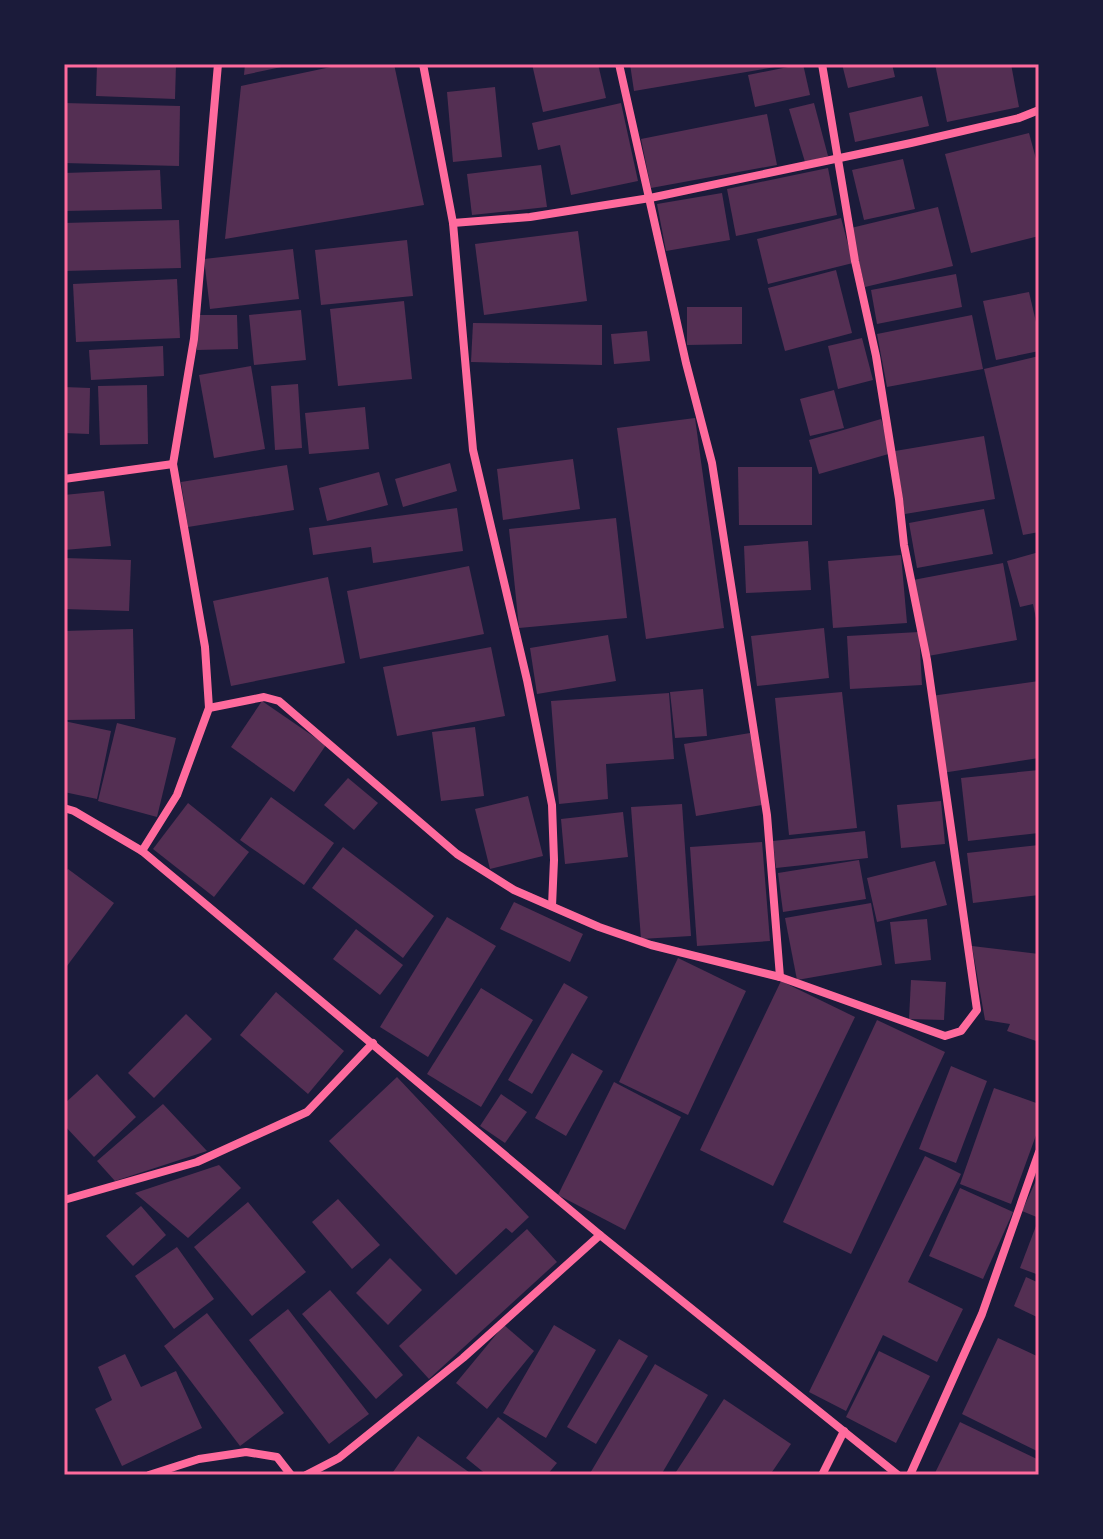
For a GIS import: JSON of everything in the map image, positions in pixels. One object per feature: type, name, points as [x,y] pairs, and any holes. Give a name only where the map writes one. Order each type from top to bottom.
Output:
[{"type":"street","points":[[142,851],[177,795],[209,708],[205,647],[173,464],[194,339],[218,64]]},
{"type":"street","points":[[423,64],[453,223],[473,450],[527,680],[552,805],[552,906]]},
{"type":"street","points":[[619,64],[712,463],[767,815],[780,977]]},
{"type":"street","points":[[209,708],[264,697],[279,701],[457,854],[514,890],[599,927],[651,945],[780,977],[945,1036],[961,1031],[977,1010],[927,660],[904,545],[876,356],[837,160],[822,64]]},
{"type":"street","points":[[453,223],[530,217],[650,198],[837,160],[995,124],[1039,110]]},
{"type":"street","points":[[64,479],[173,464]]},
{"type":"street","points":[[64,808],[142,851],[600,1235],[898,1475]]},
{"type":"street","points":[[64,1200],[197,1162],[307,1112],[373,1043]]},
{"type":"street","points":[[910,1475],[982,1314],[1039,1152]]},
{"type":"street","points":[[306,1475],[339,1458],[463,1358],[600,1235]]},
{"type":"street","points":[[822,1475],[844,1431]]},
{"type":"street","points":[[149,1475],[199,1459],[246,1452],[277,1457],[291,1475]]},
{"type":"building","points":[[97,64],[176,64],[175,99],[96,96]]},
{"type":"building","points":[[245,64],[290,64],[291,65],[244,75]]},
{"type":"building","points":[[345,64],[394,64],[424,205],[225,239],[241,86]]},
{"type":"building","points":[[532,64],[598,64],[606,98],[543,112]]},
{"type":"building","points":[[630,64],[780,64],[781,66],[634,91]]},
{"type":"building","points":[[803,64],[810,95],[755,107],[748,75]]},
{"type":"building","points":[[842,64],[892,64],[895,77],[848,88]]},
{"type":"building","points":[[935,64],[1011,64],[1019,107],[947,122]]},
{"type":"building","points":[[495,87],[502,157],[453,162],[447,92]]},
{"type":"building","points":[[922,96],[929,126],[855,142],[849,113]]},
{"type":"building","points":[[64,103],[180,106],[179,166],[64,163]]},
{"type":"building","points":[[621,103],[638,181],[571,195],[560,145],[538,150],[532,123]]},
{"type":"building","points":[[814,103],[828,156],[805,162],[789,109]]},
{"type":"building","points":[[767,114],[777,165],[651,188],[641,139]]},
{"type":"building","points":[[1029,133],[1039,170],[1039,236],[971,253],[945,154]]},
{"type":"building","points":[[903,159],[915,209],[864,220],[852,170]]},
{"type":"building","points":[[541,165],[547,207],[472,215],[467,174]]},
{"type":"building","points":[[828,168],[837,215],[736,236],[727,189]]},
{"type":"building","points":[[160,170],[162,209],[64,211],[64,173]]},
{"type":"building","points":[[722,193],[730,240],[666,251],[657,204]]},
{"type":"building","points":[[938,207],[953,266],[865,287],[851,228]]},
{"type":"building","points":[[841,218],[853,263],[768,284],[757,239]]},
{"type":"building","points":[[179,220],[181,268],[64,271],[64,223]]},
{"type":"building","points":[[578,231],[587,301],[484,315],[475,244]]},
{"type":"building","points":[[407,240],[413,296],[321,305],[315,250]]},
{"type":"building","points":[[293,249],[299,299],[210,309],[204,259]]},
{"type":"building","points":[[836,270],[852,333],[785,351],[768,288]]},
{"type":"building","points":[[956,274],[962,307],[877,324],[871,290]]},
{"type":"building","points":[[177,279],[180,338],[76,342],[73,284]]},
{"type":"building","points":[[1029,292],[1039,335],[1039,351],[996,360],[983,301]]},
{"type":"building","points":[[404,301],[412,379],[338,386],[330,309]]},
{"type":"building","points":[[687,307],[742,307],[742,344],[687,345]]},
{"type":"building","points":[[301,310],[306,360],[254,365],[249,315]]},
{"type":"building","points":[[196,315],[237,315],[238,349],[197,350]]},
{"type":"building","points":[[972,315],[983,369],[887,387],[877,334]]},
{"type":"building","points":[[473,323],[602,325],[602,365],[471,362]]},
{"type":"building","points":[[647,331],[650,361],[614,364],[611,334]]},
{"type":"building","points":[[862,338],[873,380],[838,389],[828,346]]},
{"type":"building","points":[[163,346],[164,376],[91,380],[89,350]]},
{"type":"building","points":[[1039,356],[1039,532],[1023,535],[984,369]]},
{"type":"building","points":[[251,366],[265,449],[214,458],[199,375]]},
{"type":"building","points":[[298,384],[302,448],[275,450],[271,386]]},
{"type":"building","points":[[147,385],[148,444],[100,445],[98,386]]},
{"type":"building","points":[[64,387],[90,388],[89,434],[64,433]]},
{"type":"building","points":[[834,390],[844,428],[810,436],[800,399]]},
{"type":"building","points":[[365,407],[369,449],[309,454],[305,413]]},
{"type":"building","points":[[695,418],[724,628],[646,639],[617,428]]},
{"type":"building","points":[[881,419],[892,453],[819,474],[809,440]]},
{"type":"building","points":[[984,436],[995,499],[905,514],[895,451]]},
{"type":"building","points":[[573,459],[580,509],[503,520],[497,469]]},
{"type":"building","points":[[450,463],[457,491],[403,507],[395,479]]},
{"type":"building","points":[[287,465],[294,510],[188,527],[181,482]]},
{"type":"building","points":[[738,467],[812,467],[812,525],[739,525]]},
{"type":"building","points":[[379,472],[388,505],[327,521],[319,488]]},
{"type":"building","points":[[104,491],[111,546],[64,550],[64,495]]},
{"type":"building","points":[[457,508],[463,551],[373,563],[371,547],[313,555],[309,528]]},
{"type":"building","points":[[984,509],[993,554],[917,568],[909,523]]},
{"type":"building","points":[[616,518],[627,618],[519,628],[509,529]]},
{"type":"building","points":[[808,541],[811,590],[746,593],[744,546]]},
{"type":"building","points":[[1039,552],[1038,628],[1033,604],[1020,607],[1007,561]]},
{"type":"building","points":[[901,555],[907,623],[833,628],[828,561]]},
{"type":"building","points":[[64,558],[131,560],[129,611],[64,609]]},
{"type":"building","points":[[1003,563],[1017,640],[928,656],[913,580]]},
{"type":"building","points":[[469,566],[484,634],[360,659],[347,591]]},
{"type":"building","points":[[328,577],[345,663],[231,686],[213,601]]},
{"type":"building","points":[[824,628],[829,678],[757,686],[751,636]]},
{"type":"building","points":[[133,629],[135,719],[67,720],[64,631]]},
{"type":"building","points":[[919,632],[922,685],[850,689],[847,636]]},
{"type":"building","points":[[608,635],[616,681],[537,694],[530,648]]},
{"type":"building","points":[[491,647],[505,716],[397,736],[383,667]]},
{"type":"building","points":[[1039,681],[1039,758],[942,773],[931,696]]},
{"type":"building","points":[[703,689],[707,736],[675,738],[670,692]]},
{"type":"building","points":[[842,692],[857,828],[789,835],[775,698]]},
{"type":"building","points":[[669,693],[674,759],[606,764],[608,799],[559,804],[551,701]]},
{"type":"building","points":[[262,701],[326,745],[294,792],[231,747]]},
{"type":"building","points":[[64,721],[111,731],[97,799],[64,792]]},
{"type":"building","points":[[117,723],[176,738],[157,817],[98,801]]},
{"type":"building","points":[[475,727],[484,796],[441,801],[432,732]]},
{"type":"building","points":[[750,733],[762,805],[696,816],[684,744]]},
{"type":"building","points":[[1039,770],[1039,833],[968,841],[961,778]]},
{"type":"building","points":[[348,778],[378,803],[354,830],[324,805]]},
{"type":"building","points":[[528,796],[543,856],[490,869],[475,809]]},
{"type":"building","points":[[271,797],[334,843],[304,885],[240,840]]},
{"type":"building","points":[[941,801],[945,844],[901,848],[897,805]]},
{"type":"building","points":[[188,803],[249,852],[214,897],[153,849]]},
{"type":"building","points":[[682,804],[691,936],[641,939],[631,807]]},
{"type":"building","points":[[623,812],[628,857],[565,864],[561,819]]},
{"type":"building","points":[[865,831],[868,858],[776,868],[773,841]]},
{"type":"building","points":[[762,842],[770,941],[697,946],[690,847]]},
{"type":"building","points":[[1039,845],[1039,895],[973,903],[967,853]]},
{"type":"building","points":[[343,847],[434,916],[403,958],[312,888]]},
{"type":"building","points":[[859,860],[866,899],[783,912],[778,873]]},
{"type":"building","points":[[935,861],[947,905],[877,922],[867,878]]},
{"type":"building","points":[[68,869],[114,903],[64,970],[64,874]]},
{"type":"building","points":[[514,902],[583,934],[570,962],[500,929]]},
{"type":"building","points":[[871,903],[882,965],[797,980],[785,918]]},
{"type":"building","points":[[447,917],[496,946],[428,1057],[380,1027]]},
{"type":"building","points":[[927,919],[931,960],[895,964],[890,922]]},
{"type":"building","points":[[356,929],[403,965],[380,995],[333,959]]},
{"type":"building","points":[[972,946],[1039,954],[1039,1042],[1007,1031],[1010,1024],[985,1020]]},
{"type":"building","points":[[678,958],[746,991],[688,1115],[619,1082]]},
{"type":"building","points":[[911,980],[946,982],[944,1020],[909,1019]]},
{"type":"building","points":[[781,981],[855,1017],[773,1186],[700,1150]]},
{"type":"building","points":[[564,983],[588,997],[532,1094],[508,1080]]},
{"type":"building","points":[[481,988],[533,1020],[481,1107],[427,1074]]},
{"type":"building","points":[[276,992],[344,1051],[308,1094],[240,1035]]},
{"type":"building","points":[[186,1014],[212,1039],[154,1098],[128,1073]]},
{"type":"building","points":[[877,1020],[945,1052],[851,1254],[783,1222]]},
{"type":"building","points":[[572,1053],[603,1071],[566,1136],[535,1118]]},
{"type":"building","points":[[951,1066],[987,1081],[956,1163],[919,1149]]},
{"type":"building","points":[[97,1074],[136,1117],[94,1157],[64,1125],[64,1104]]},
{"type":"building","points":[[397,1077],[529,1217],[512,1233],[506,1228],[456,1275],[329,1141]]},
{"type":"building","points":[[614,1082],[681,1117],[625,1230],[558,1195]]},
{"type":"building","points":[[994,1088],[1039,1104],[1039,1127],[1011,1204],[960,1184]]},
{"type":"building","points":[[501,1094],[527,1112],[505,1143],[480,1126]]},
{"type":"building","points":[[163,1104],[207,1151],[115,1181],[97,1161]]},
{"type":"building","points":[[925,1156],[961,1174],[908,1282],[963,1309],[937,1362],[883,1335],[846,1411],[809,1392]]},
{"type":"building","points":[[219,1165],[241,1188],[188,1238],[135,1193]]},
{"type":"building","points":[[1039,1174],[1039,1218],[1022,1211]]},
{"type":"building","points":[[960,1188],[1013,1212],[983,1279],[929,1256]]},
{"type":"building","points":[[338,1199],[380,1245],[352,1269],[312,1222]]},
{"type":"building","points":[[248,1202],[306,1272],[252,1316],[194,1247]]},
{"type":"building","points":[[141,1206],[166,1235],[133,1266],[106,1236]]},
{"type":"building","points":[[1036,1226],[1039,1227],[1039,1275],[1020,1268]]},
{"type":"building","points":[[527,1229],[557,1262],[429,1379],[399,1346]]},
{"type":"building","points":[[177,1247],[214,1299],[174,1329],[135,1276]]},
{"type":"building","points":[[390,1258],[422,1290],[388,1325],[356,1293]]},
{"type":"building","points":[[1026,1277],[1039,1283],[1039,1318],[1014,1306]]},
{"type":"building","points":[[330,1290],[403,1375],[376,1399],[302,1314]]},
{"type":"building","points":[[288,1309],[369,1414],[329,1444],[249,1340]]},
{"type":"building","points":[[207,1313],[284,1413],[240,1446],[164,1346]]},
{"type":"building","points":[[504,1325],[534,1351],[487,1409],[456,1383]]},
{"type":"building","points":[[554,1325],[596,1350],[546,1438],[503,1413]]},
{"type":"building","points":[[998,1338],[1039,1357],[1039,1452],[962,1414]]},
{"type":"building","points":[[619,1339],[648,1356],[596,1444],[567,1427]]},
{"type":"building","points":[[879,1351],[930,1376],[896,1443],[846,1417]]},
{"type":"building","points":[[125,1354],[141,1387],[176,1371],[202,1428],[122,1466],[95,1409],[112,1400],[98,1367]]},
{"type":"building","points":[[655,1364],[708,1395],[661,1475],[589,1475]]},
{"type":"building","points":[[724,1399],[791,1444],[770,1475],[674,1475]]},
{"type":"building","points":[[498,1417],[557,1463],[547,1475],[487,1475],[466,1458]]},
{"type":"building","points":[[960,1422],[1039,1460],[1039,1475],[934,1475]]},
{"type":"building","points":[[418,1436],[473,1475],[391,1475]]}]
